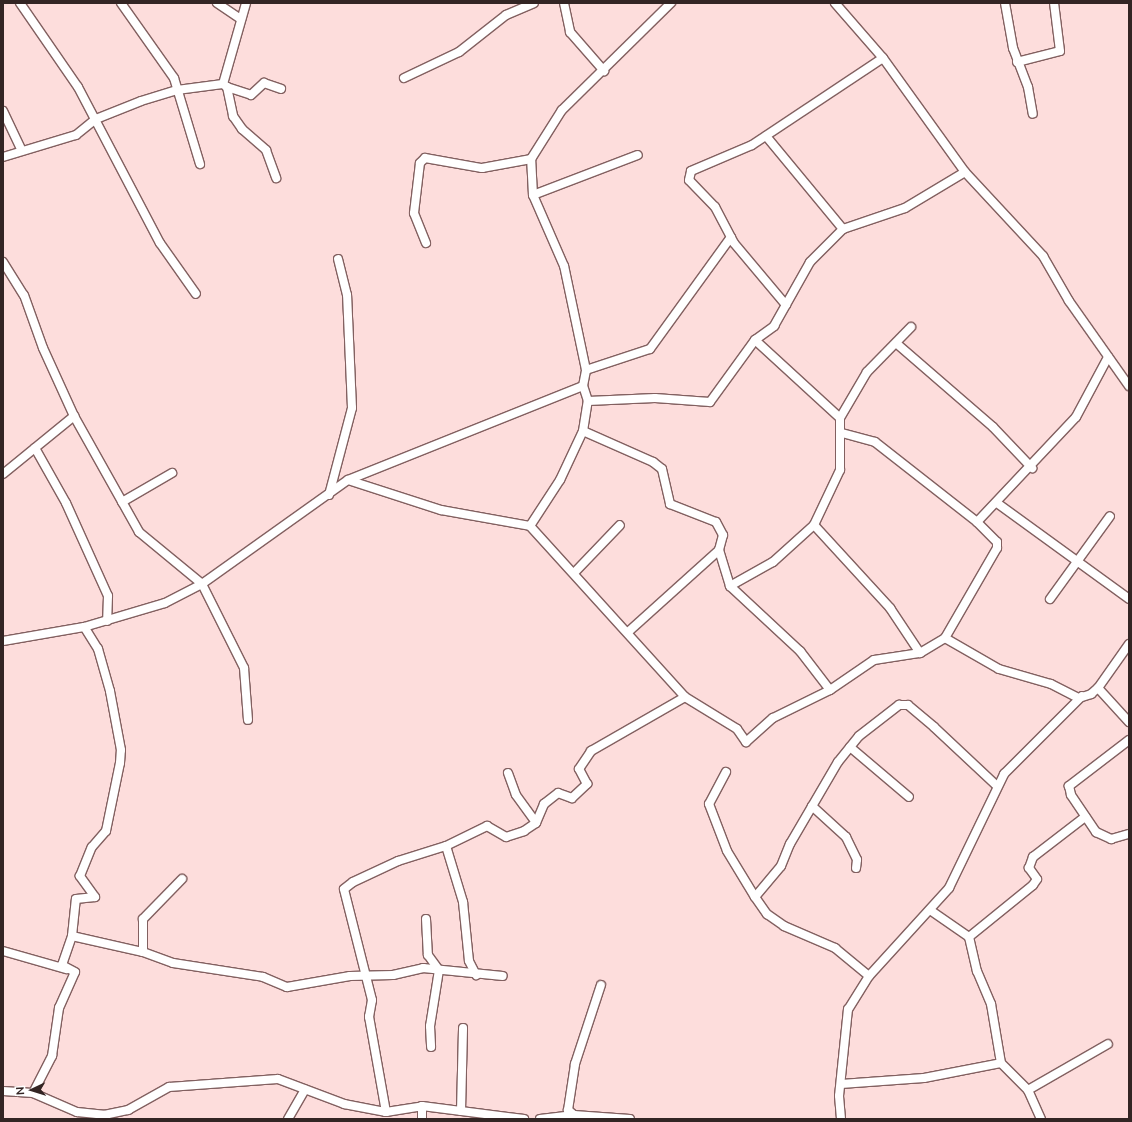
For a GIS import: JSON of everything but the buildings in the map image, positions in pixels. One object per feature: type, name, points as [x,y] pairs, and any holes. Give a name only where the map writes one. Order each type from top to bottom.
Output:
[{"type":"street","points":[[20,3],[96,119],[160,243],[196,294]]},
{"type":"street","points":[[120,3],[174,78],[200,164]]},
{"type":"street","points":[[218,3],[241,19]]},
{"type":"street","points":[[246,3],[225,86],[233,116],[242,129],[266,150],[276,178]]},
{"type":"street","points":[[404,78],[459,52],[506,15],[534,3]]},
{"type":"street","points":[[564,3],[570,32],[604,71]]},
{"type":"street","points":[[530,526],[560,480],[583,431],[588,401],[583,386],[586,370],[564,266],[533,195],[531,159],[562,110],[604,71],[671,3]]},
{"type":"street","points":[[835,3],[883,58],[965,172],[1043,256],[1108,357],[1129,386]]},
{"type":"street","points":[[1005,3],[1017,62],[1028,88],[1033,114]]},
{"type":"street","points":[[1017,62],[1060,51],[1054,3]]},
{"type":"street","points":[[786,305],[731,237],[715,207],[689,180],[691,171],[766,136],[883,58]]},
{"type":"street","points":[[3,157],[76,135],[96,119],[177,90],[225,86],[251,95],[264,83],[281,89]]},
{"type":"street","points":[[3,111],[22,151]]},
{"type":"street","points":[[766,136],[843,229]]},
{"type":"street","points":[[533,195],[638,155]]},
{"type":"street","points":[[426,243],[414,213],[420,163],[425,158],[482,168],[531,159]]},
{"type":"street","points":[[588,401],[655,398],[710,402],[755,340],[774,326],[810,262],[843,229],[905,208],[965,172]]},
{"type":"street","points":[[586,370],[650,349],[731,237]]},
{"type":"street","points":[[329,494],[352,408],[347,295],[338,259]]},
{"type":"street","points":[[3,262],[24,295],[43,348],[74,416],[139,532],[202,584],[244,668],[248,720]]},
{"type":"street","points":[[730,586],[773,562],[814,525],[840,470],[842,433],[840,418],[867,372],[911,328]]},
{"type":"street","points":[[755,340],[840,418]]},
{"type":"street","points":[[896,343],[993,427],[1032,468]]},
{"type":"street","points":[[978,522],[1032,468],[1076,417],[1108,357]]},
{"type":"street","points":[[3,641],[84,627],[166,603],[202,584],[348,480],[583,386]]},
{"type":"street","points":[[3,474],[74,416]]},
{"type":"street","points":[[583,431],[662,469],[670,504],[716,522],[723,535],[719,550],[730,586],[800,651],[830,690]]},
{"type":"street","points":[[348,480],[440,510],[530,526],[628,632],[685,697],[737,729],[746,742],[773,718],[830,690],[874,660],[920,653],[945,638],[997,548],[997,542],[978,522],[875,442],[842,433]]},
{"type":"street","points":[[35,448],[66,503],[108,596],[107,621]]},
{"type":"street","points":[[122,502],[172,473]]},
{"type":"street","points":[[997,503],[1076,562],[1129,599]]},
{"type":"street","points":[[1050,599],[1110,516]]},
{"type":"street","points":[[574,573],[620,525]]},
{"type":"street","points":[[814,525],[890,608],[920,653]]},
{"type":"street","points":[[628,632],[719,550]]},
{"type":"street","points":[[74,972],[62,965],[72,936],[76,899],[94,897],[80,876],[92,847],[106,831],[121,750],[98,649],[84,627]]},
{"type":"street","points":[[945,638],[999,668],[1082,696],[1091,694],[1098,688],[1129,644]]},
{"type":"street","points":[[1098,688],[1129,722]]},
{"type":"street","points":[[841,1119],[841,1084],[848,1009],[869,976],[949,888],[996,785],[1082,696]]},
{"type":"street","points":[[386,1112],[369,1017],[372,1000],[344,889],[353,882],[398,861],[446,846],[487,826],[506,837],[536,823],[544,804],[558,793],[572,798],[587,784],[579,769],[591,751],[685,697]]},
{"type":"street","points":[[755,897],[782,866],[812,806],[850,747],[859,736],[904,704],[934,727],[996,785]]},
{"type":"street","points":[[1129,740],[1071,782],[1071,795],[1096,832],[1111,839],[1129,834]]},
{"type":"street","points":[[850,747],[909,798]]},
{"type":"street","points":[[726,772],[709,804],[727,851],[755,897],[768,914],[784,926],[835,948],[869,976]]},
{"type":"street","points":[[508,774],[516,795],[536,823]]},
{"type":"street","points":[[812,806],[846,836],[857,860],[856,868]]},
{"type":"street","points":[[969,937],[1033,885],[1037,879],[1029,868],[1033,856],[1085,817]]},
{"type":"street","points":[[446,846],[463,902],[469,961],[476,976]]},
{"type":"street","points":[[143,952],[143,919],[182,879]]},
{"type":"street","points":[[930,910],[969,937],[977,972],[991,1004],[1001,1063],[1028,1090],[1041,1119]]},
{"type":"street","points":[[426,919],[428,955],[439,970],[430,1026],[431,1047]]},
{"type":"street","points":[[72,936],[143,952],[172,963],[263,977],[288,987],[350,976],[366,977],[423,968],[476,976],[503,976]]},
{"type":"street","points":[[3,951],[74,972]]},
{"type":"street","points":[[33,1093],[52,1056],[59,1008],[74,972]]},
{"type":"street","points":[[571,1117],[568,1110],[571,1084],[585,1025],[601,985]]},
{"type":"street","points":[[461,1111],[463,1028]]},
{"type":"street","points":[[1028,1090],[1108,1044]]},
{"type":"street","points":[[841,1084],[924,1078],[1001,1063]]},
{"type":"street","points":[[3,1091],[33,1093],[77,1112],[104,1115],[128,1110],[169,1087],[258,1078],[278,1079],[344,1104],[386,1112],[422,1106],[524,1119]]},
{"type":"street","points":[[288,1119],[305,1090]]},
{"type":"street","points":[[422,1106],[422,1119]]},
{"type":"street","points":[[128,1110],[129,1119]]},
{"type":"street","points":[[540,1119],[571,1117],[630,1119]]}]
